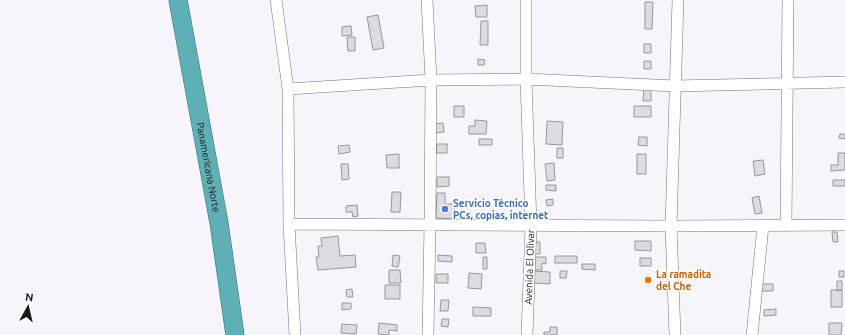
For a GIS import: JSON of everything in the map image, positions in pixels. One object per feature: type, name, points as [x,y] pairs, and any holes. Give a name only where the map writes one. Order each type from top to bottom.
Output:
[{"type":"highway","name":"Panamericana Norte","points":[[178,0],[219,223],[236,335]]},
{"type":"street","points":[[276,0],[288,89],[290,224],[295,335]]},
{"type":"street","points":[[427,0],[430,80],[428,335]]},
{"type":"street","name":"Avenida El Olivar","points":[[526,0],[526,79],[531,225],[527,335]]},
{"type":"street","points":[[675,335],[672,226],[678,0]]},
{"type":"street","points":[[786,226],[786,83],[788,0]]},
{"type":"street","points":[[288,89],[430,80],[526,79],[675,86],[845,82]]},
{"type":"street","points":[[290,224],[672,226],[845,225]]},
{"type":"street","points":[[752,335],[763,226]]},
{"type":"building","points":[[645,2],[653,2],[652,29],[645,29]]},
{"type":"building","points":[[487,5],[487,17],[476,17],[475,6]]},
{"type":"building","points":[[378,15],[384,48],[373,50],[367,17]]},
{"type":"building","points":[[481,21],[488,21],[488,45],[480,45]]},
{"type":"building","points":[[351,26],[352,35],[342,36],[342,27]]},
{"type":"building","points":[[347,37],[355,37],[355,51],[348,51]]},
{"type":"building","points":[[644,44],[651,44],[651,53],[644,53]]},
{"type":"building","points":[[478,59],[485,60],[484,65],[478,65]]},
{"type":"building","points":[[644,61],[651,61],[651,69],[644,69]]},
{"type":"building","points":[[644,89],[651,89],[651,101],[643,101]]},
{"type":"building","points":[[454,106],[464,106],[464,117],[454,117]]},
{"type":"building","points":[[634,106],[651,106],[651,117],[634,117]]},
{"type":"building","points":[[475,120],[487,121],[486,134],[469,134],[469,126],[475,126]]},
{"type":"building","points":[[547,121],[563,122],[562,145],[546,144]]},
{"type":"building","points":[[443,123],[444,132],[435,133],[434,124]]},
{"type":"building","points":[[840,134],[845,134],[845,139],[839,138]]},
{"type":"building","points":[[639,137],[647,137],[647,146],[638,145]]},
{"type":"building","points":[[479,139],[492,139],[492,145],[479,145]]},
{"type":"building","points":[[437,144],[447,144],[447,153],[436,153]]},
{"type":"building","points":[[349,145],[350,152],[339,154],[338,146]]},
{"type":"building","points":[[557,148],[563,148],[563,158],[557,158]]},
{"type":"building","points":[[838,153],[845,153],[845,170],[831,171],[831,165],[838,165]]},
{"type":"building","points":[[399,154],[399,168],[387,168],[386,155]]},
{"type":"building","points":[[637,154],[646,154],[646,174],[637,174]]},
{"type":"building","points":[[763,160],[765,174],[755,176],[753,161]]},
{"type":"building","points":[[554,163],[555,180],[547,181],[545,164]]},
{"type":"building","points":[[341,164],[348,164],[349,179],[342,180]]},
{"type":"building","points":[[437,177],[449,177],[449,186],[437,187]]},
{"type":"building","points":[[833,180],[845,180],[845,186],[833,186]]},
{"type":"building","points":[[546,185],[556,185],[556,191],[546,190]]},
{"type":"building","points":[[392,192],[401,192],[400,212],[391,212]]},
{"type":"building","points":[[437,193],[445,193],[445,204],[455,204],[454,219],[436,218]]},
{"type":"building","points":[[759,196],[762,213],[755,214],[752,198]]},
{"type":"building","points":[[553,199],[553,205],[547,206],[546,200]]},
{"type":"building","points":[[357,205],[358,216],[353,217],[352,212],[346,212],[346,206]]},
{"type":"building","points":[[832,232],[837,232],[838,242],[833,242]]},
{"type":"building","points":[[338,236],[340,256],[355,255],[356,267],[318,270],[316,257],[319,257],[318,246],[322,246],[321,238]]},
{"type":"building","points":[[635,241],[651,241],[651,251],[635,250]]},
{"type":"building","points":[[534,242],[540,242],[540,254],[533,254]]},
{"type":"building","points":[[476,243],[485,243],[486,253],[476,253]]},
{"type":"building","points":[[393,255],[400,256],[398,267],[392,266]]},
{"type":"building","points":[[438,255],[452,256],[452,262],[438,261]]},
{"type":"building","points":[[555,256],[577,256],[577,263],[555,263]]},
{"type":"building","points":[[483,257],[487,257],[487,269],[483,269]]},
{"type":"building","points":[[534,257],[546,257],[546,264],[542,263],[542,270],[533,270]]},
{"type":"building","points":[[640,258],[651,258],[651,266],[640,266]]},
{"type":"building","points":[[582,264],[595,264],[595,270],[582,269]]},
{"type":"building","points":[[389,270],[400,270],[401,283],[389,283]]},
{"type":"building","points":[[534,271],[550,272],[550,284],[534,283]]},
{"type":"building","points":[[560,271],[567,271],[566,278],[560,278]]},
{"type":"building","points":[[839,271],[844,271],[844,277],[839,277]]},
{"type":"building","points":[[469,273],[482,274],[481,289],[468,288]]},
{"type":"building","points":[[436,274],[448,274],[448,283],[436,283]]},
{"type":"building","points":[[837,281],[842,281],[842,290],[837,291]]},
{"type":"building","points":[[762,284],[773,284],[773,291],[762,291]]},
{"type":"building","points":[[385,285],[400,285],[400,299],[385,299]]},
{"type":"building","points":[[352,289],[353,297],[347,297],[346,290]]},
{"type":"building","points":[[831,290],[842,290],[842,307],[831,307]]},
{"type":"building","points":[[441,300],[449,300],[448,311],[440,311]]},
{"type":"building","points":[[342,303],[351,303],[351,309],[342,310]]},
{"type":"building","points":[[473,307],[491,308],[491,316],[473,316]]},
{"type":"building","points":[[776,309],[776,315],[764,316],[764,310]]},
{"type":"building","points":[[442,319],[449,319],[448,327],[441,326]]},
{"type":"building","points":[[379,323],[397,325],[397,331],[389,330],[389,335],[378,334]]},
{"type":"building","points":[[829,323],[842,323],[841,335],[829,335]]},
{"type":"building","points":[[342,324],[357,325],[356,334],[341,333]]},
{"type":"building","points":[[550,327],[557,327],[557,335],[544,335],[544,332],[550,332]]},
{"type":"place","name":"Servicio Técnico PCs, copias, internet","points":[[445,209]]},
{"type":"place","name":"La ramadita del Che","points":[[648,280]]}]
